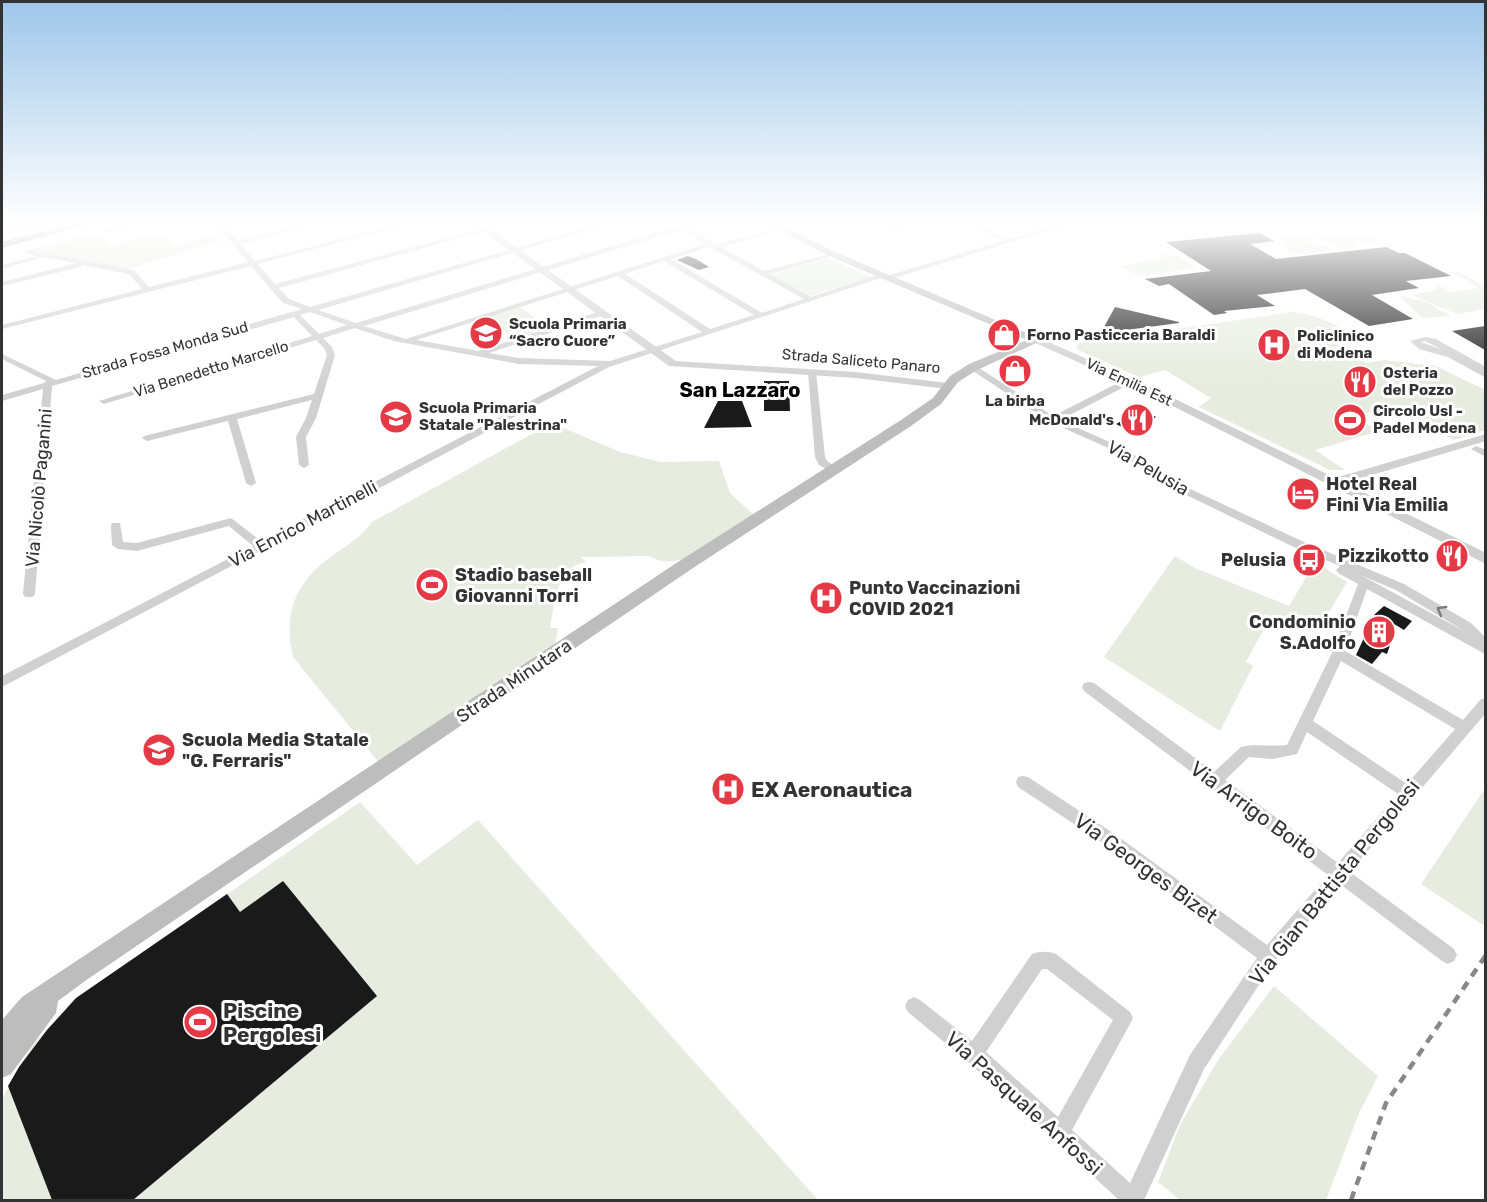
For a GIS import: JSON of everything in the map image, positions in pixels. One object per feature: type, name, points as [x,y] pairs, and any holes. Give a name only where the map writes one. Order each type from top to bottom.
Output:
[{"type":"main road","name":"Via Emilia Est","points":[[888,277],[1036,340]]},
{"type":"main road","name":"Strada Saliceto Panaro","points":[[947,386],[968,370],[1036,340]]},
{"type":"main road","name":"Strada Minutara","points":[[2,1038],[31,1006],[77,973],[687,564],[933,404],[947,386]]},
{"type":"main road","name":"Strada Minutara","points":[[2,1065],[29,1024],[77,973]]},
{"type":"street","points":[[2,284],[30,277]]},
{"type":"street","points":[[135,277],[146,289]]},
{"type":"street","points":[[2,327],[193,277]]},
{"type":"street","points":[[265,277],[286,301],[405,341],[519,361],[606,365],[808,298],[881,277]]},
{"type":"street","points":[[273,287],[310,277]]},
{"type":"street","name":"Strada Fossa Monda Sud","points":[[2,397],[420,277]]},
{"type":"street","points":[[318,336],[517,277]]},
{"type":"street","points":[[551,277],[652,350]]},
{"type":"street","points":[[405,341],[605,277]]},
{"type":"street","points":[[624,277],[708,332]]},
{"type":"street","points":[[696,277],[760,315]]},
{"type":"street","points":[[768,277],[808,298]]},
{"type":"street","points":[[478,354],[601,313]]},
{"type":"street","name":"Via Benedetto Marcello","points":[[297,316],[318,336],[331,355],[311,418],[301,438],[304,465]]},
{"type":"street","name":"Via Benedetto Marcello","points":[[104,401],[318,336]]},
{"type":"street","points":[[1425,339],[1433,341],[1485,373],[1450,355],[1422,347],[1414,341],[1425,339]]},
{"type":"street","name":"Via Emilia Est","points":[[1036,340],[1129,381],[1485,559]]},
{"type":"street","name":"Strada Saliceto Panaro","points":[[652,350],[670,363],[686,366],[812,372],[947,386]]},
{"type":"street","points":[[2,356],[51,382]]},
{"type":"street","name":"Via Enrico Martinelli","points":[[2,682],[606,365]]},
{"type":"street","name":"Via Pelusia","points":[[968,370],[999,385],[1053,420],[1118,449],[1182,489],[1369,580],[1485,648]]},
{"type":"street","points":[[812,372],[820,457],[823,463],[834,470]]},
{"type":"street","points":[[1053,420],[1129,381]]},
{"type":"street","name":"Via Nicolò Paganini","points":[[29,594],[51,382]]},
{"type":"street","points":[[147,438],[318,396]]},
{"type":"street","points":[[232,417],[250,483]]},
{"type":"street","points":[[1335,482],[1478,448],[1485,437]]},
{"type":"street","points":[[1348,489],[1415,463]]},
{"type":"street","points":[[116,526],[118,544],[137,547],[231,522],[260,546]]},
{"type":"street","points":[[1214,781],[1246,751],[1273,753],[1292,750],[1338,653],[1362,587],[1369,580]]},
{"type":"street","points":[[1338,653],[1463,727]]},
{"type":"street","name":"Via Arrigo Boito","points":[[1089,687],[1448,955]]},
{"type":"street","name":"Via Gian Battista Pergolesi","points":[[1133,1200],[1197,1062],[1268,956],[1485,703]]},
{"type":"street","points":[[1305,723],[1407,792]]},
{"type":"street","name":"Via Georges Bizet","points":[[1023,782],[1111,840],[1268,956]]},
{"type":"street","points":[[974,1054],[1038,960],[1050,960],[1124,1017],[1059,1135]]},
{"type":"street","name":"Via Pasquale Anfossi","points":[[914,1006],[974,1054],[1059,1135],[1133,1200]]},
{"type":"shaded area","points":[[775,277],[871,277],[810,296]]},
{"type":"shaded area","points":[[1461,277],[1468,277],[1485,286],[1485,309],[1457,314],[1411,295],[1435,290],[1438,285],[1451,292],[1479,288]]},
{"type":"shaded area","points":[[1400,296],[1427,302],[1450,316],[1422,318]]},
{"type":"shaded area","points":[[520,307],[549,328],[516,339],[487,318]]},
{"type":"shaded area","points":[[1292,312],[1317,317],[1343,329],[1355,340],[1336,344],[1366,363],[1384,360],[1436,366],[1485,390],[1485,430],[1454,440],[1387,405],[1356,418],[1379,431],[1315,450],[1345,470],[1330,470],[1199,407],[1211,398],[1165,370],[1139,377],[1078,350],[1076,346],[1079,343]]},
{"type":"shaded area","name":"Stadio baseball Giovanni Torri","points":[[552,423],[620,452],[661,462],[719,461],[730,493],[754,515],[704,550],[675,561],[662,561],[650,556],[581,557],[586,562],[568,571],[562,578],[555,598],[550,628],[558,628],[554,650],[380,764],[293,657],[290,621],[300,589],[316,569],[360,536],[372,522]]},
{"type":"shaded area","points":[[1175,556],[1195,568],[1289,606],[1315,562],[1347,582],[1319,629],[1289,617],[1271,616],[1246,662],[1253,666],[1220,731],[1104,657]]},
{"type":"shaded area","points":[[1484,790],[1486,922],[1483,925],[1421,884]]},
{"type":"shaded area","points":[[360,802],[417,865],[478,820],[818,1200],[2,1200],[2,1099],[31,1046],[77,998]]},
{"type":"shaded area","points":[[1274,986],[1378,1076],[1359,1113],[1326,1200],[1180,1200],[1158,1182],[1180,1125],[1218,1060]]},
{"type":"building","points":[[1161,277],[1441,277],[1406,281],[1419,288],[1372,295],[1413,319],[1369,326],[1305,289],[1257,295],[1275,306],[1224,311],[1227,313],[1214,315],[1169,284],[1159,286],[1145,279]]},
{"type":"building","points":[[1115,307],[1179,323],[1111,332],[1104,327]]},
{"type":"building","points":[[1485,326],[1485,350],[1452,331]]},
{"type":"building","points":[[764,381],[789,381],[790,411],[764,411]]},
{"type":"building","name":"San Lazzaro","points":[[718,401],[742,401],[752,427],[704,428]]},
{"type":"building","name":"McDonald's","points":[[1142,410],[1156,417],[1130,431],[1116,424]]},
{"type":"building","name":"Condominio S.Adolfo","points":[[1384,606],[1412,621],[1404,630],[1394,624],[1386,643],[1390,645],[1387,654],[1382,652],[1372,664],[1356,655],[1375,614]]},
{"type":"building","name":"Piscine Pergolesi","points":[[283,881],[377,996],[133,1200],[52,1200],[8,1086],[19,1067],[47,1030],[76,998],[227,894],[240,912]]},
{"type":"railway","points":[[1351,1200],[1386,1103],[1486,955]]},
{"type":"place","name":"Scuola Primaria “Sacro Cuore”","points":[[486,333]]},
{"type":"place","name":"Forno Pasticceria Baraldi","points":[[1004,335]]},
{"type":"place","name":"Policlinico di Modena","points":[[1274,345]]},
{"type":"place","name":"La birba","points":[[1015,371]]},
{"type":"place","name":"Osteria del Pozzo","points":[[1360,382]]},
{"type":"place","name":"Scuola Primaria Statale \"Palestrina\"","points":[[396,417]]},
{"type":"place","name":"McDonald's","points":[[1137,420]]},
{"type":"place","name":"Circolo Usl - Padel Modena","points":[[1350,420]]},
{"type":"place","name":"Hotel Real Fini Via Emilia","points":[[1303,494]]},
{"type":"place","name":"Pizzikotto","points":[[1452,556]]},
{"type":"place","name":"Pelusia","points":[[1309,560]]},
{"type":"place","name":"Stadio baseball Giovanni Torri","points":[[432,585]]},
{"type":"place","name":"Punto Vaccinazioni COVID 2021","points":[[826,598]]},
{"type":"place","name":"Condominio S.Adolfo","points":[[1379,632]]},
{"type":"place","name":"Scuola Media Statale \"G. Ferraris\"","points":[[159,750]]},
{"type":"place","name":"EX Aeronautica","points":[[728,789]]},
{"type":"place","name":"Piscine Pergolesi","points":[[200,1022]]},
{"type":"district","name":"San Lazzaro","points":[[740,390]]}]
